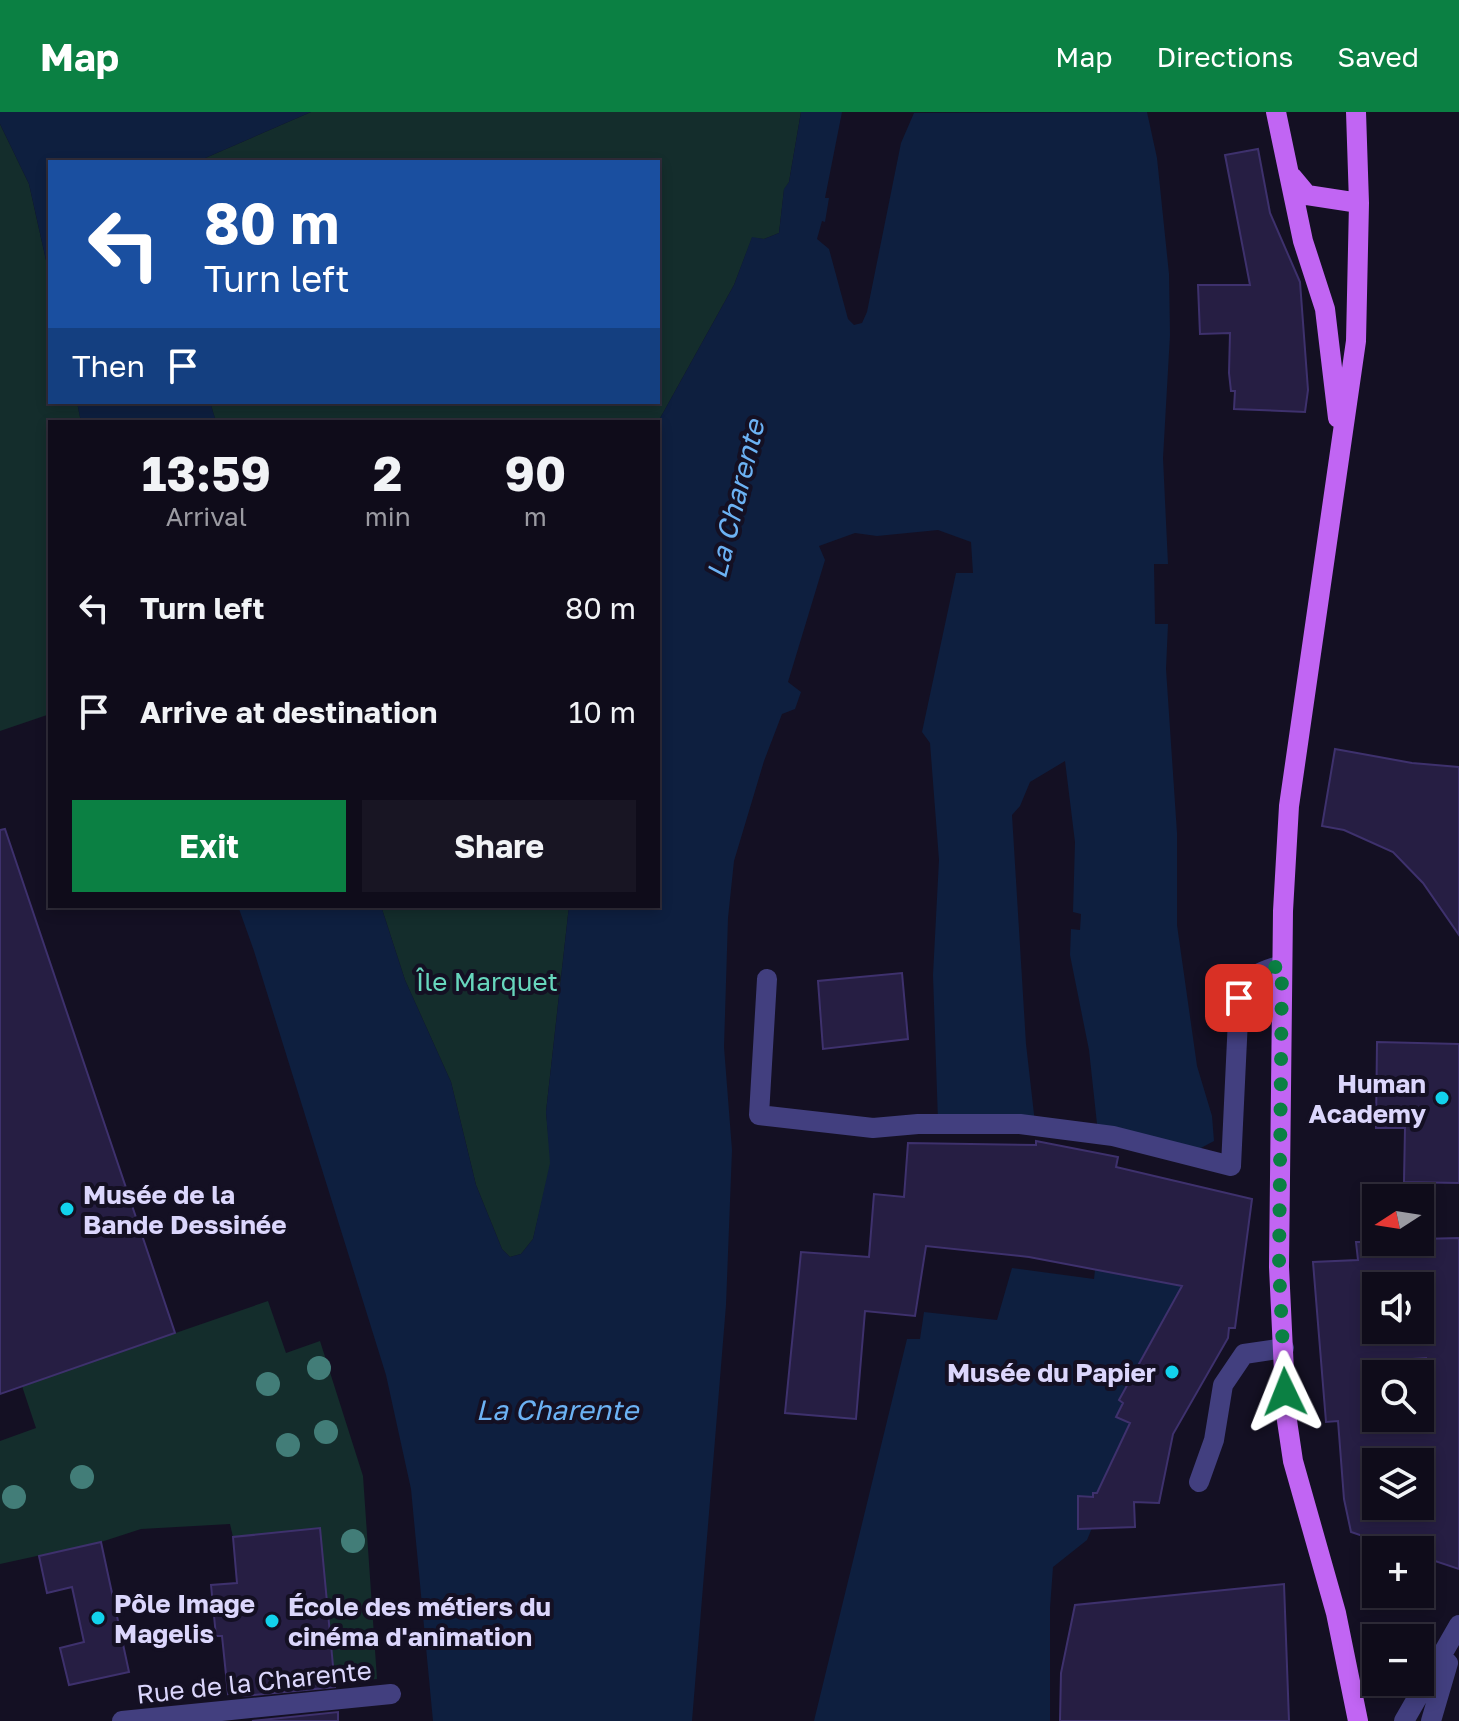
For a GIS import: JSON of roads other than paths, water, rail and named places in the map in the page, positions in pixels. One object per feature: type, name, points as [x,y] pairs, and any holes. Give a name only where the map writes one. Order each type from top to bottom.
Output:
[{"type":"main road","points":[[1276,112],[1303,241],[1325,309],[1341,450]]},
{"type":"main road","points":[[1356,112],[1359,203],[1356,341],[1289,806],[1282,965],[1279,1267],[1286,1414],[1293,1461],[1336,1613],[1358,1721]]},
{"type":"main road","points":[[1289,173],[1307,195],[1359,203]]},
{"type":"street","points":[[767,979],[759,1115],[873,1128],[918,1124],[1020,1124],[1113,1136],[1231,1166],[1239,998],[1247,980],[1263,970],[1282,965]]},
{"type":"street","points":[[1199,1482],[1214,1440],[1223,1385],[1244,1354],[1284,1348]]},
{"type":"street","points":[[1404,1721],[1458,1626]]},
{"type":"street","points":[[1431,1721],[1458,1626]]},
{"type":"street","name":"Rue de la Charente","points":[[122,1721],[391,1694]]},
{"type":"water","points":[[0,112],[311,112],[201,160],[48,160],[48,269],[29,184],[0,124]]},
{"type":"water","name":"La Charente","points":[[801,112],[842,112],[825,198],[829,198],[825,222],[822,221],[817,239],[829,249],[848,319],[854,325],[862,323],[867,312],[901,143],[914,113],[1147,112],[1157,158],[1169,274],[1170,335],[1163,458],[1168,564],[1154,564],[1155,624],[1168,624],[1166,669],[1177,833],[1177,925],[1197,1066],[1212,1116],[1214,1141],[1197,1150],[1098,1133],[1089,1050],[1070,955],[1071,929],[1080,930],[1081,914],[1073,912],[1075,842],[1065,761],[1030,782],[1020,806],[1012,815],[1026,1044],[1035,1123],[938,1121],[933,975],[939,860],[930,743],[922,732],[956,573],[973,573],[971,542],[938,530],[877,536],[855,533],[819,546],[825,560],[788,682],[801,692],[795,709],[782,714],[764,761],[734,861],[728,918],[724,1047],[732,1150],[726,1305],[692,1721],[433,1721],[411,1489],[386,1375],[239,908],[382,908],[405,980],[451,1082],[476,1185],[502,1249],[510,1257],[521,1254],[533,1239],[550,1163],[546,1112],[569,908],[660,908],[659,420],[734,285],[752,237],[764,239],[779,233],[784,189],[789,182]]},
{"type":"water","points":[[77,404],[211,404],[215,420],[81,420]]},
{"type":"water","points":[[1144,1233],[1134,1278],[1186,1286],[1178,1334],[1159,1327],[1120,1400],[1123,1403],[1116,1417],[1130,1423],[1097,1493],[1093,1497],[1078,1496],[1078,1528],[1092,1528],[1087,1540],[1053,1567],[1050,1721],[814,1721],[907,1339],[920,1339],[924,1312],[997,1320],[1012,1268],[1094,1279],[1095,1270]]},
{"type":"place","name":"Human Academy","points":[[1442,1098]]},
{"type":"place","name":"Musée de la Bande Dessinée","points":[[67,1209]]},
{"type":"place","name":"Musée du Papier","points":[[1172,1372]]},
{"type":"place","name":"Pôle Image Magelis","points":[[98,1618]]},
{"type":"place","name":"École des métiers du cinéma d'animation","points":[[272,1621]]},
{"type":"park label","name":"Île Marquet","points":[[487,981]]}]
